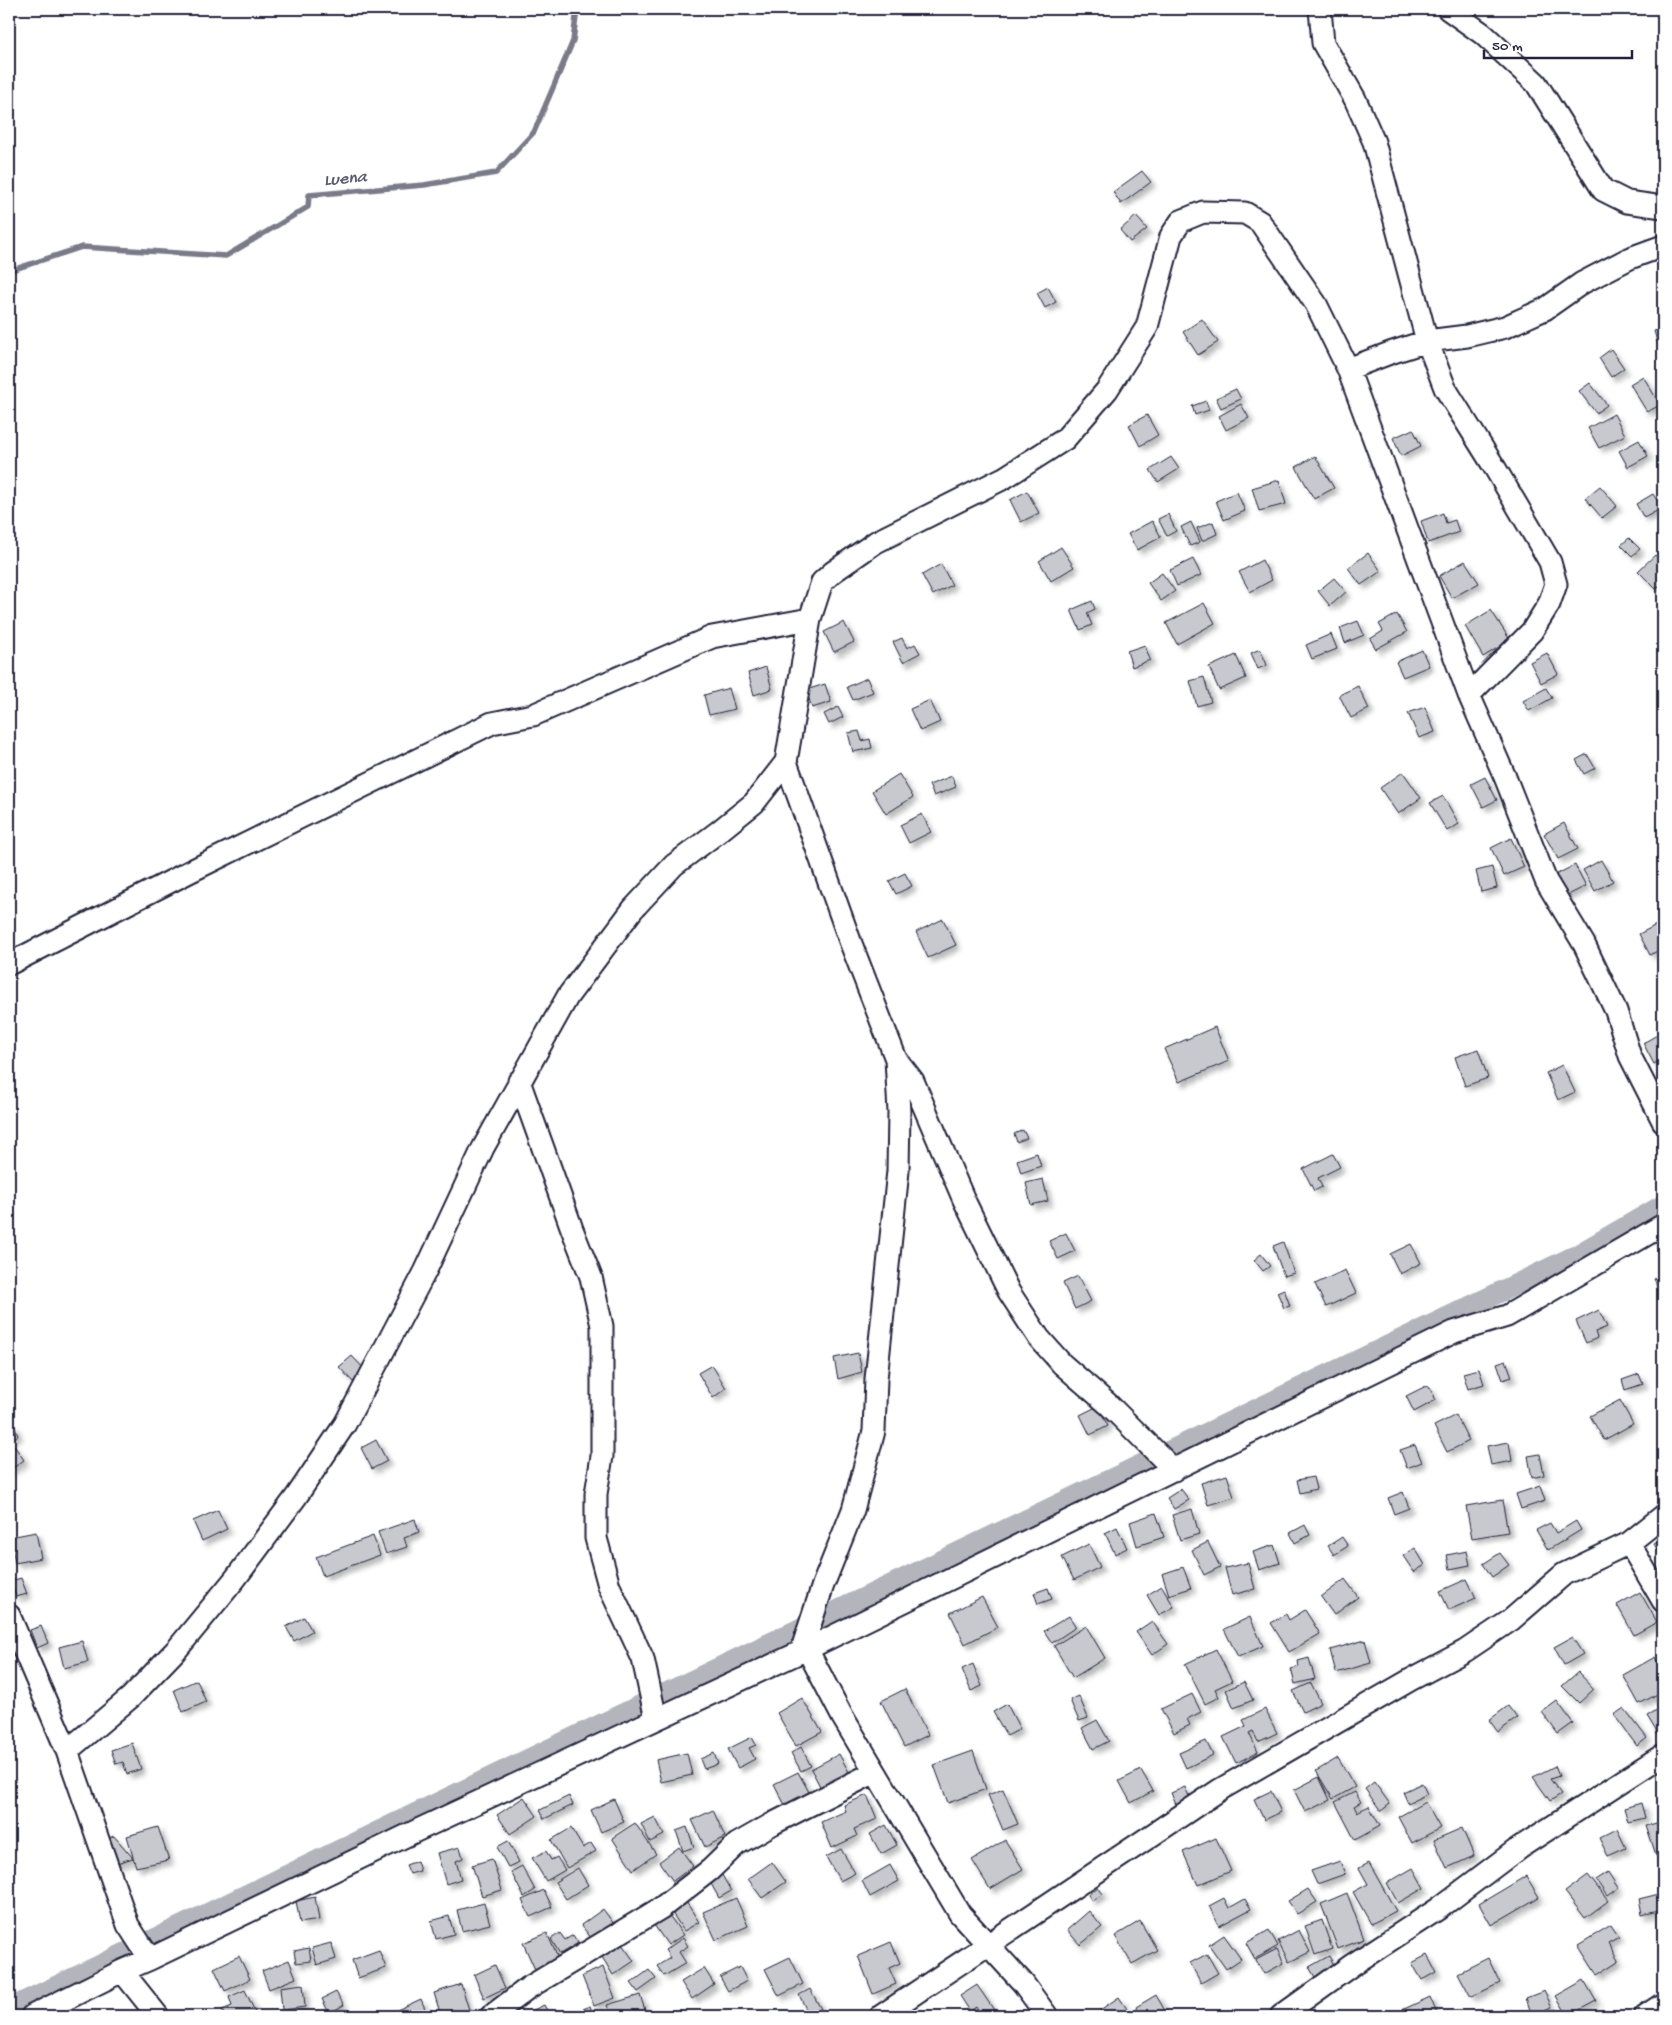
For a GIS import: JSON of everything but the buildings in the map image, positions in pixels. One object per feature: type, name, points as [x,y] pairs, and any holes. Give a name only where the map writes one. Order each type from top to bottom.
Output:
[{"type":"street","points":[[1320,9],[1323,43],[1355,99],[1374,142],[1427,341],[1446,388],[1550,562],[1556,584],[1549,604],[1532,631],[1469,694]]},
{"type":"street","points":[[1448,9],[1483,34],[1536,83],[1603,190],[1628,202],[1663,207]]},
{"type":"street","points":[[67,1751],[131,1697],[178,1648],[235,1579],[296,1497],[345,1424],[391,1338],[483,1148],[568,996],[633,909],[674,865],[754,803],[786,762],[810,619],[822,582],[876,542],[1004,478],[1065,439],[1107,390],[1146,327],[1172,236],[1181,221],[1202,212],[1245,213],[1260,222],[1316,304],[1348,369],[1469,694],[1505,777],[1546,882],[1584,944],[1616,1011],[1630,1056],[1663,1121]]},
{"type":"street","points":[[1348,369],[1427,341],[1467,336],[1505,327],[1545,309],[1582,283],[1630,258],[1663,246]]},
{"type":"street","points":[[9,964],[189,872],[492,723],[533,715],[712,637],[810,619]]},
{"type":"street","points":[[786,762],[847,932],[896,1059],[899,1112],[898,1171],[876,1379],[874,1431],[853,1510],[822,1585],[804,1650],[960,1914],[1023,1982],[1047,2016]]},
{"type":"street","points":[[896,1059],[913,1080],[964,1200],[1009,1292],[1039,1338],[1062,1364],[1108,1404],[1174,1470]]},
{"type":"street","points":[[519,1081],[590,1277],[602,1326],[602,1456],[596,1494],[596,1538],[609,1586],[643,1659],[656,1719]]},
{"type":"street","points":[[32,2016],[418,1830],[804,1650],[1454,1332],[1507,1316],[1663,1225]]},
{"type":"street","points":[[881,2016],[1221,1789],[1412,1679],[1465,1651],[1511,1620],[1564,1574],[1629,1543],[1663,1516]]},
{"type":"street","points":[[1629,1543],[1663,1601]]},
{"type":"street","points":[[9,1615],[67,1751],[128,1925],[150,1959]]},
{"type":"street","points":[[1281,2016],[1352,1965],[1438,1908],[1519,1848],[1663,1755]]},
{"type":"street","points":[[491,2016],[528,1988],[597,1948],[668,1903],[710,1870],[737,1844],[774,1823],[875,1772]]},
{"type":"street","points":[[122,1972],[158,2016]]},
{"type":"street","points":[[1646,2016],[1663,2004]]},
{"type":"waterway","name":"Luena","points":[[9,274],[12,270],[82,247],[226,256],[308,207],[309,195],[424,185],[496,173],[534,132],[573,41],[577,9]]},
{"type":"waterway","points":[[9,2009],[1577,1255],[1663,1205]]}]
